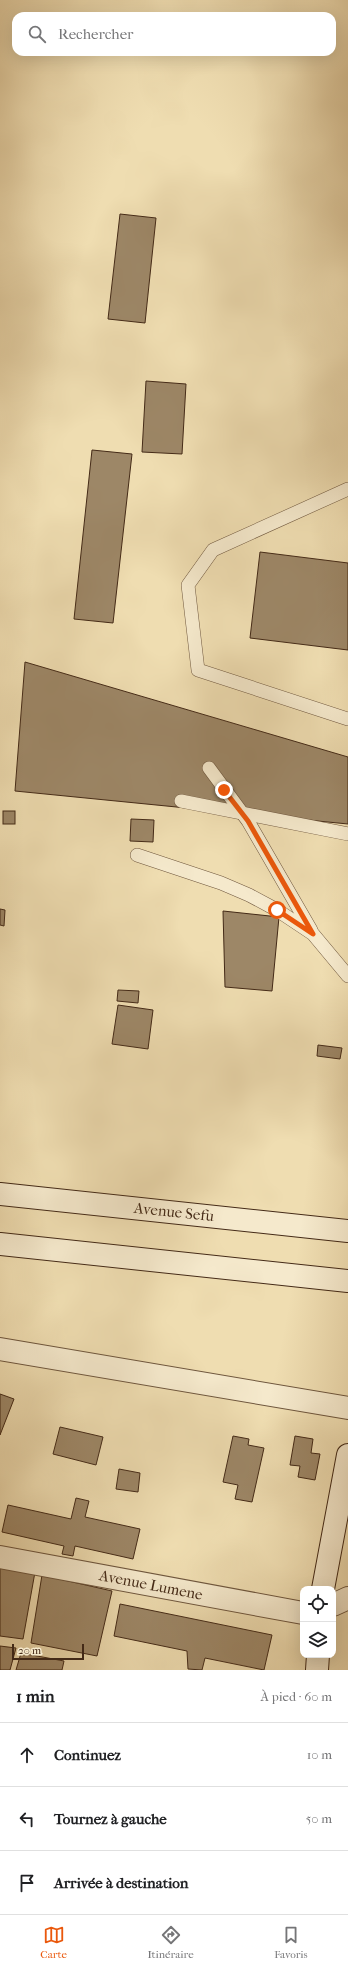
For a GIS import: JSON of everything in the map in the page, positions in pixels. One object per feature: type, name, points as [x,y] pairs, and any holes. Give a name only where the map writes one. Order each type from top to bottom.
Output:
[{"type":"main road","name":"Avenue Sefu","points":[[0,1194],[348,1231]]},
{"type":"main road","points":[[0,1244],[348,1281]]},
{"type":"main road","points":[[0,1349],[348,1408]]},
{"type":"main road","points":[[325,1586],[348,1455]]},
{"type":"main road","name":"Avenue Lumene","points":[[0,1556],[300,1612]]},
{"type":"main road","points":[[336,1604],[348,1598]]},
{"type":"main road","points":[[317,1670],[318,1658]]},
{"type":"lane","points":[[348,489],[213,550],[188,585],[198,670],[348,719]]},
{"type":"lane","points":[[209,768],[248,821],[313,934],[348,976]]},
{"type":"lane","points":[[181,801],[348,834]]},
{"type":"lane","points":[[137,856],[221,883],[249,895],[313,934]]},
{"type":"building","points":[[120,214],[156,218],[145,323],[108,319]]},
{"type":"building","points":[[146,381],[186,384],[182,454],[142,452]]},
{"type":"building","points":[[92,450],[132,454],[113,623],[74,619]]},
{"type":"building","points":[[260,552],[348,563],[348,650],[250,638]]},
{"type":"building","points":[[25,662],[348,757],[348,824],[15,791]]},
{"type":"building","points":[[3,811],[15,811],[15,824],[3,824]]},
{"type":"building","points":[[131,819],[154,820],[153,842],[130,841]]},
{"type":"building","points":[[0,909],[5,910],[4,926],[0,925]]},
{"type":"building","points":[[223,911],[279,917],[272,991],[225,987]]},
{"type":"building","points":[[118,990],[139,991],[138,1003],[117,1001]]},
{"type":"building","points":[[118,1005],[153,1010],[148,1049],[112,1044]]},
{"type":"building","points":[[318,1045],[342,1048],[340,1059],[317,1056]]},
{"type":"building","points":[[0,1394],[14,1399],[0,1435]]},
{"type":"building","points":[[60,1427],[103,1437],[96,1465],[53,1454]]},
{"type":"building","points":[[233,1436],[249,1439],[248,1445],[264,1448],[252,1502],[235,1499],[238,1485],[223,1482]]},
{"type":"building","points":[[295,1436],[313,1439],[311,1453],[320,1454],[315,1480],[298,1477],[300,1466],[290,1465]]},
{"type":"building","points":[[119,1469],[140,1473],[138,1492],[116,1489]]},
{"type":"building","points":[[76,1498],[89,1501],[85,1517],[140,1529],[133,1559],[75,1546],[73,1556],[62,1554],[64,1546],[2,1532],[8,1505],[71,1519]]},
{"type":"building","points":[[0,1567],[35,1572],[23,1639],[0,1636]]},
{"type":"building","points":[[42,1575],[112,1591],[97,1656],[31,1643]]},
{"type":"building","points":[[120,1604],[272,1635],[264,1670],[205,1658],[202,1670],[188,1669],[187,1651],[114,1636]]},
{"type":"building","points":[[0,1646],[16,1648],[10,1670],[0,1670]]},
{"type":"building","points":[[21,1653],[64,1661],[62,1670],[16,1670]]},
{"type":"route","points":[[224,790],[248,821],[313,934],[277,910]]}]
